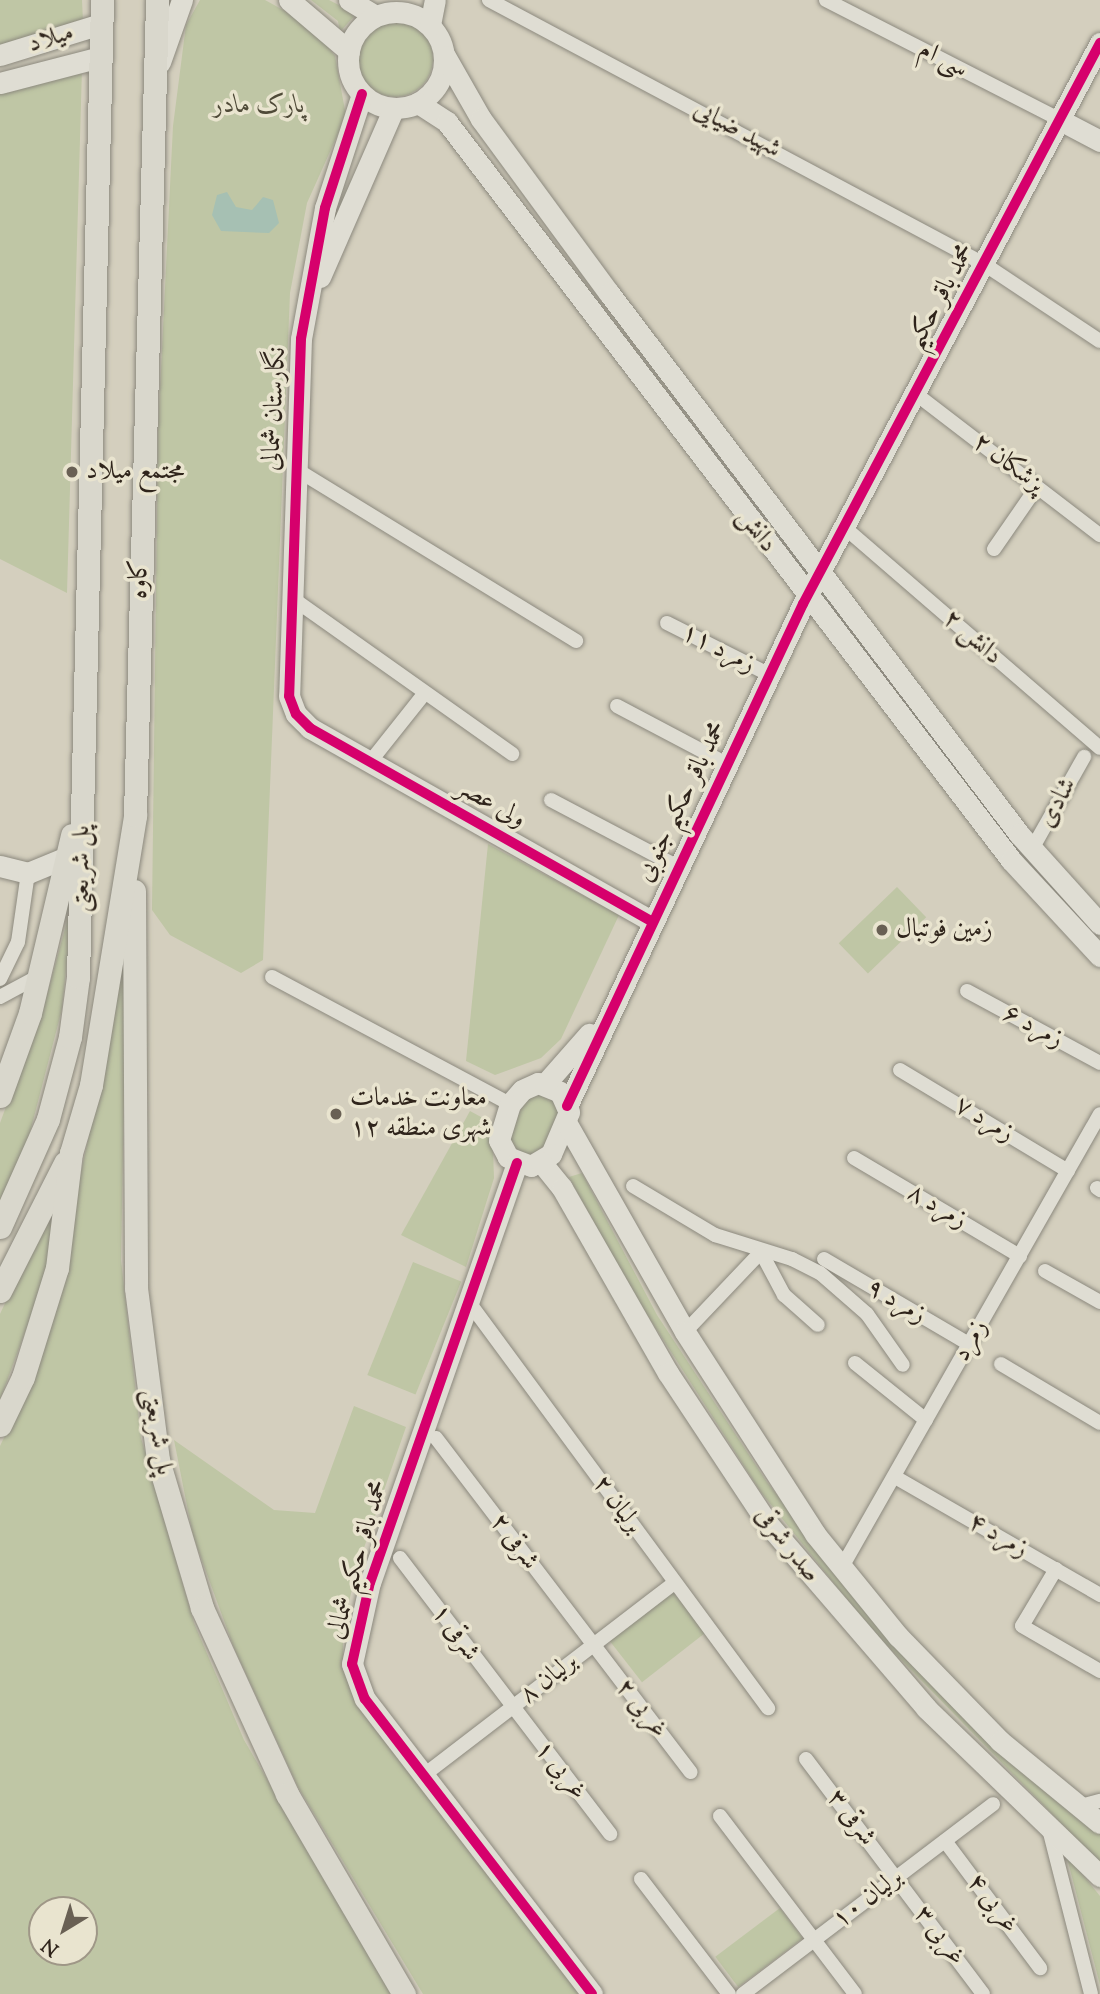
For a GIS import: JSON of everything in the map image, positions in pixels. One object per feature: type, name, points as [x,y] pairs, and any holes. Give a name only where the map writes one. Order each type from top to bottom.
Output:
[{"type":"main road","name":"کاوه","points":[[82,791],[102,0]]},
{"type":"main road","name":"کاوه","points":[[71,1153],[90,1085],[135,815],[157,0]]},
{"type":"main road","points":[[0,1096],[40,975],[82,791]]},
{"type":"main road","name":"پل شریعتی","points":[[0,1227],[48,1119],[70,1037],[82,920],[82,791]]},
{"type":"main road","name":"پل شریعتی","points":[[135,815],[136,1288],[158,1460],[202,1608],[281,1782],[404,1994]]},
{"type":"main road","points":[[0,1291],[71,1153]]},
{"type":"main road","points":[[0,1425],[23,1377],[57,1268],[71,1153]]},
{"type":"street","points":[[155,78],[182,0]]},
{"type":"street","points":[[289,0],[349,51]]},
{"type":"street","points":[[349,0],[376,16]]},
{"type":"street","points":[[430,25],[435,0]]},
{"type":"street","name":"شهید ضیایی","points":[[489,0],[984,264],[1100,341]]},
{"type":"street","name":"سی ام","points":[[826,0],[1060,120]]},
{"type":"street","points":[[401,6],[430,25],[445,56],[439,84],[418,103],[394,108],[362,94],[348,66],[349,51],[363,24],[376,16],[401,6]]},
{"type":"street","name":"میلاد","points":[[0,55],[101,24]]},
{"type":"street","points":[[64,35],[74,48],[69,64]]},
{"type":"street","name":"محمد باقر حکیم","points":[[807,597],[1100,43]]},
{"type":"street","name":"دانش","points":[[445,56],[481,119],[609,293],[1032,849],[1100,924]]},
{"type":"street","name":"میلاد","points":[[0,83],[100,57]]},
{"type":"street","name":"نگارستان شمالی","points":[[310,728],[296,714],[289,696],[294,468],[306,308],[325,208],[362,94]]},
{"type":"street","name":"دانش","points":[[418,103],[447,122],[588,312],[1011,860],[1100,956]]},
{"type":"street","name":"نگارستان شمالی","points":[[306,308],[394,108]]},
{"type":"street","points":[[1060,120],[1100,141]]},
{"type":"street","points":[[588,312],[609,293]]},
{"type":"street","name":"پزشکان ۲","points":[[916,394],[1100,535]]},
{"type":"street","points":[[294,468],[576,641]]},
{"type":"street","points":[[994,549],[1037,487]]},
{"type":"street","name":"دانش ۲","points":[[844,527],[1100,748]]},
{"type":"street","name":"محمد باقر حکیم جنوبی","points":[[567,1115],[650,920],[807,597]]},
{"type":"street","points":[[292,598],[512,754]]},
{"type":"street","name":"زمرد ۱۱","points":[[667,623],[770,675]]},
{"type":"street","points":[[370,762],[424,694]]},
{"type":"street","points":[[617,706],[727,765]]},
{"type":"street","name":"ولی عصر","points":[[310,728],[650,920]]},
{"type":"street","name":"شادی","points":[[1032,849],[1084,757]]},
{"type":"street","points":[[551,800],[676,866]]},
{"type":"street","points":[[0,866],[28,873],[67,856]]},
{"type":"street","points":[[0,979],[18,942],[28,873]]},
{"type":"street","name":"محمد باقر حکیم جنوبی","points":[[545,1084],[585,1041],[632,959]]},
{"type":"street","points":[[0,997],[40,975]]},
{"type":"street","points":[[272,977],[510,1104]]},
{"type":"street","name":"زمرد ۶","points":[[967,991],[1100,1063]]},
{"type":"street","name":"زمرد ۷","points":[[900,1069],[1068,1171]]},
{"type":"street","points":[[545,1084],[560,1092],[567,1115],[541,1163],[517,1163],[499,1140],[510,1104],[522,1090],[545,1084]]},
{"type":"street","name":"زمرد","points":[[842,1567],[1100,1114]]},
{"type":"street","name":"صدر شرقی","points":[[567,1115],[685,1332],[749,1436],[842,1567],[898,1636],[972,1712],[1077,1807],[1100,1822]]},
{"type":"street","name":"زمرد ۸","points":[[854,1158],[1020,1255]]},
{"type":"street","name":"محمد باقر حکیم شمالی","points":[[517,1163],[354,1640],[352,1664],[365,1699],[592,1994]]},
{"type":"street","name":"صدر شرقی","points":[[541,1163],[562,1188],[668,1373],[768,1524],[926,1708],[1099,1874]]},
{"type":"street","points":[[633,1186],[715,1236],[820,1273],[867,1314],[903,1365]]},
{"type":"street","points":[[685,1332],[761,1252]]},
{"type":"street","points":[[761,1252],[784,1295],[818,1325]]},
{"type":"street","name":"زمرد ۹","points":[[824,1259],[969,1344]]},
{"type":"street","points":[[1045,1271],[1100,1302]]},
{"type":"street","name":"برلیان ۲","points":[[468,1301],[768,1708]]},
{"type":"street","points":[[855,1363],[926,1420]]},
{"type":"street","points":[[1001,1364],[1100,1423]]},
{"type":"street","name":"۲ شرقی","points":[[436,1438],[592,1646]]},
{"type":"street","name":"زمرد ۴","points":[[895,1476],[1100,1595]]},
{"type":"street","name":"۱ شرقی","points":[[400,1558],[510,1709]]},
{"type":"street","points":[[1056,1569],[1022,1626],[1100,1671]]},
{"type":"street","name":"برلیان ۸","points":[[424,1775],[674,1583]]},
{"type":"street","name":"۲ غربی","points":[[592,1646],[690,1772]]},
{"type":"street","name":"۱ غربی","points":[[510,1709],[610,1834]]},
{"type":"street","name":"۳ شرقی","points":[[806,1759],[896,1878]]},
{"type":"street","points":[[1077,1807],[1100,1801]]},
{"type":"street","name":"برلیان ۱۰","points":[[743,1994],[993,1804]]},
{"type":"street","points":[[720,1816],[855,1994]]},
{"type":"street","points":[[1048,1825],[1091,1994]]},
{"type":"street","name":"۴ غربی","points":[[945,1840],[1040,1968]]},
{"type":"street","points":[[641,1878],[729,1994]]},
{"type":"street","name":"۳ غربی","points":[[896,1878],[983,1994]]},
{"type":"green space","points":[[0,0],[82,0],[83,22],[0,48]]},
{"type":"green space","name":"پارک مادر","points":[[200,0],[265,0],[312,26],[335,56],[346,116],[307,203],[290,293],[263,960],[241,973],[170,935],[152,910],[158,430],[173,126],[186,25]]},
{"type":"green space","points":[[311,0],[329,0],[356,14],[340,32],[338,21]]},
{"type":"green space","points":[[388,21],[402,21],[416,27],[427,38],[433,59],[430,74],[422,86],[402,97],[388,97],[374,91],[363,80],[357,66],[357,52],[363,38],[374,27]]},
{"type":"green space","points":[[82,68],[67,593],[0,559],[0,89]]},
{"type":"green space","points":[[488,844],[619,915],[561,1039],[541,1058],[495,1075],[466,1061]]},
{"type":"green space","name":"زمین فوتبال","points":[[897,887],[926,917],[868,973],[839,943]]},
{"type":"green space","points":[[73,900],[62,1009],[28,1140],[0,1210],[0,1123],[46,998]]},
{"type":"green space","points":[[127,929],[121,1260],[141,1438],[194,1623],[244,1740],[393,1994],[0,1994],[0,1446],[39,1364],[113,1026]]},
{"type":"green space","points":[[542,1093],[553,1097],[561,1114],[550,1145],[527,1158],[513,1149],[507,1136],[528,1096]]},
{"type":"green space","points":[[470,1111],[492,1123],[494,1178],[466,1267],[401,1235]]},
{"type":"green space","points":[[582,1173],[657,1315],[767,1482],[846,1584],[1100,1833],[1100,1863],[870,1628],[760,1491],[625,1280],[569,1177]]},
{"type":"green space","points":[[62,1182],[49,1267],[0,1400],[0,1314]]},
{"type":"green space","points":[[413,1262],[461,1281],[416,1395],[367,1375]]},
{"type":"green space","points":[[354,1406],[406,1427],[358,1565],[343,1626],[343,1671],[362,1709],[580,1994],[423,1994],[298,1787],[234,1648],[193,1536],[174,1440],[274,1510],[315,1513]]},
{"type":"green space","points":[[673,1592],[705,1633],[642,1682],[610,1641]]},
{"type":"green space","points":[[1066,1854],[1100,1896],[1100,1985]]},
{"type":"green space","points":[[780,1908],[803,1938],[738,1987],[715,1957]]},
{"type":"shaded area","points":[[227,192],[236,207],[252,210],[263,197],[273,200],[279,223],[269,233],[221,231],[212,215],[217,195]]},
{"type":"cycle path","points":[[567,1106],[803,604],[1100,43]]},
{"type":"cycle path","points":[[362,94],[325,208],[301,339],[289,696],[296,714],[310,728],[650,920]]},
{"type":"cycle path","points":[[517,1163],[370,1582],[352,1664],[365,1699],[592,1994]]},
{"type":"place","name":"مجتمع میلاد","points":[[72,472]]},
{"type":"place","name":"زمین فوتبال","points":[[882,930]]},
{"type":"place","name":"معاونت خدمات شهری منطقه ۱۲","points":[[336,1114]]}]
